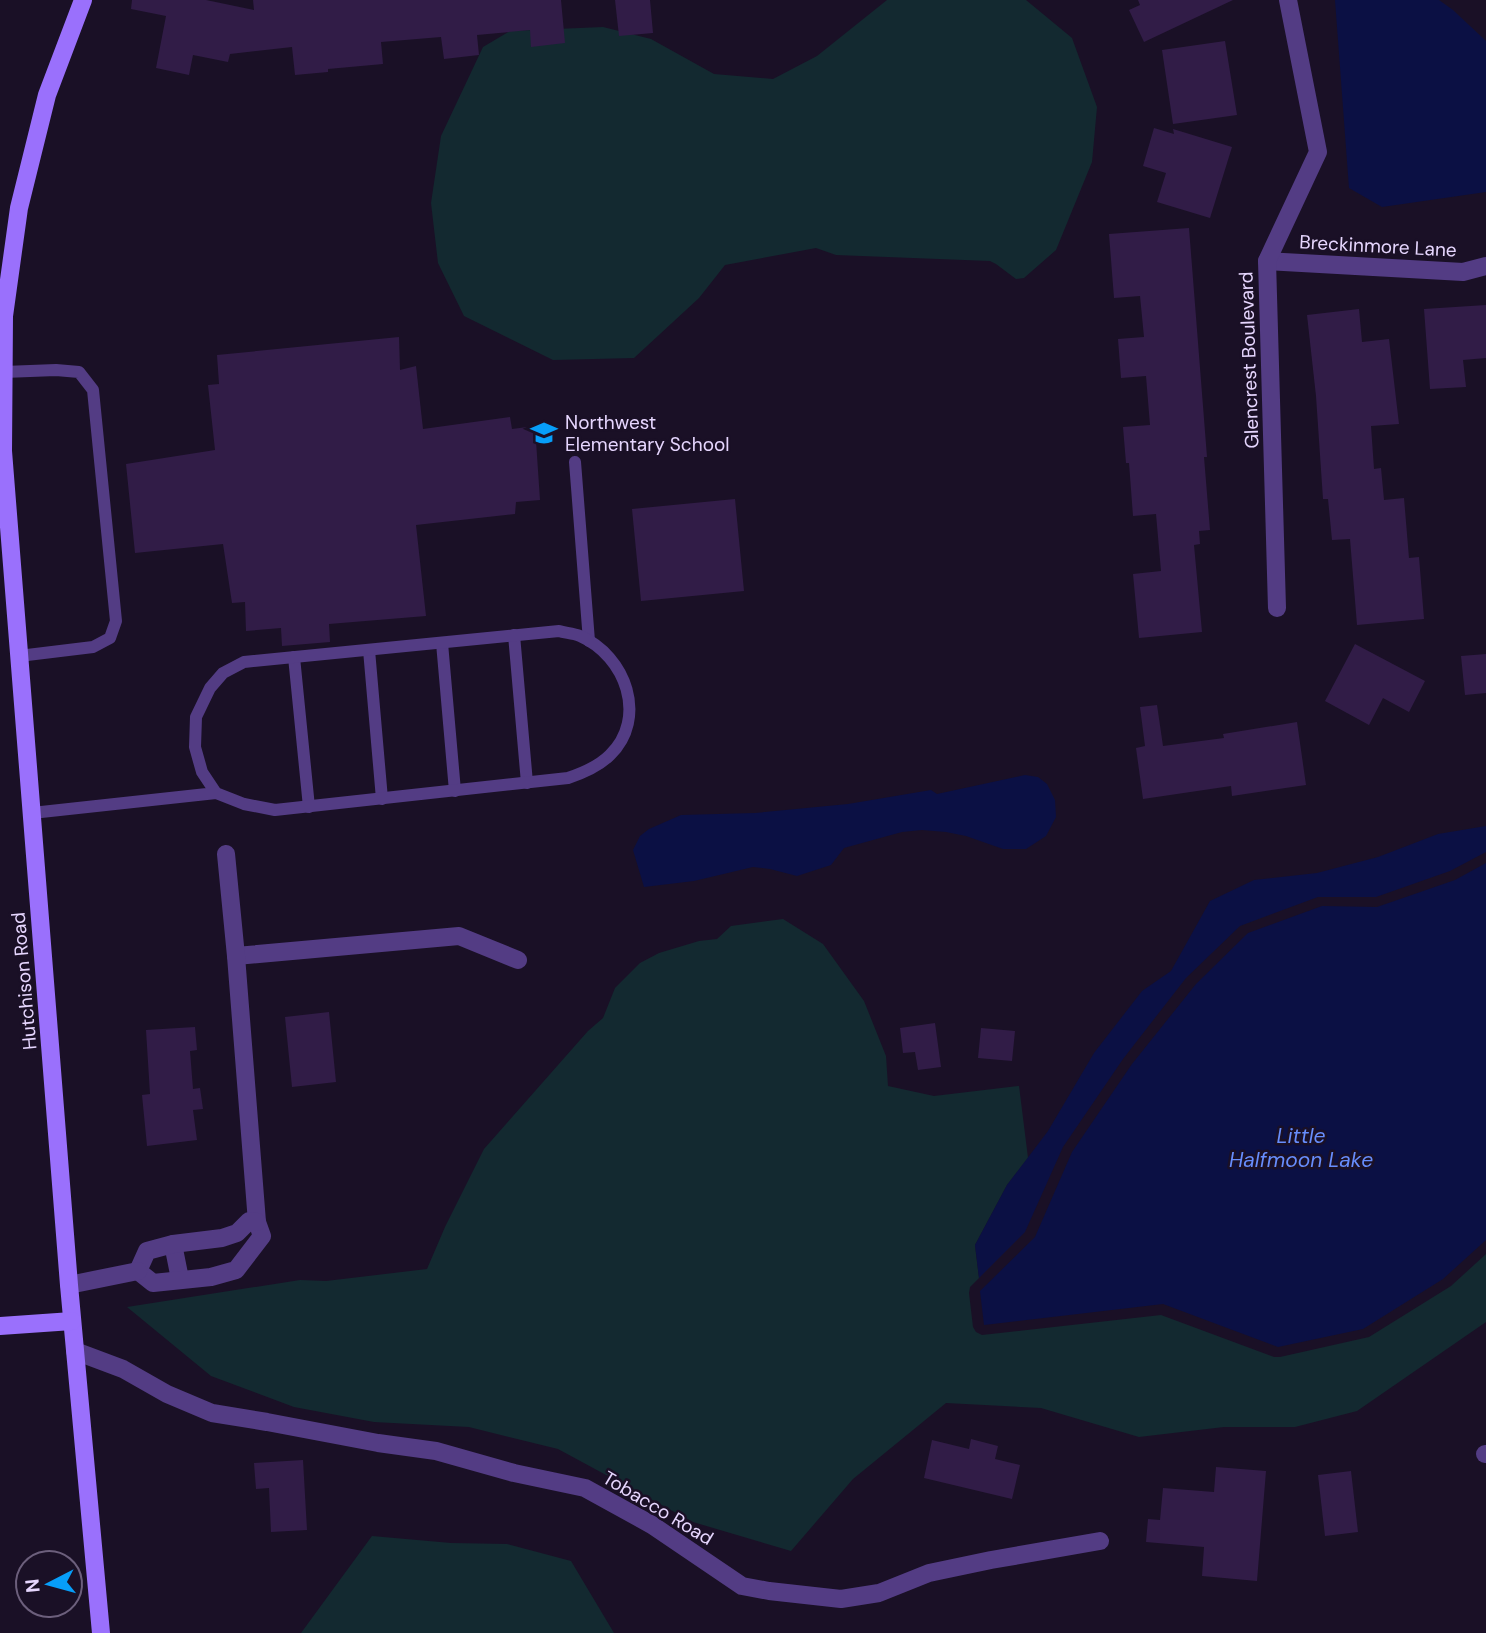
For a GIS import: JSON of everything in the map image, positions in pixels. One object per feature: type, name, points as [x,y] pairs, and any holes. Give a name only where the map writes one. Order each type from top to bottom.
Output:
[{"type":"street","name":"Hutchison Road","points":[[83,0],[47,95],[19,208],[4,316],[3,451],[69,1285],[101,1633]]},
{"type":"street","name":"Glencrest Boulevard","points":[[1278,608],[1267,261],[1318,152],[1287,0]]},
{"type":"street","name":"Breckinmore Lane","points":[[1267,261],[1463,272],[1486,266]]},
{"type":"street","points":[[138,1271],[153,1283],[211,1277],[236,1270],[262,1236],[257,1222],[226,854]]},
{"type":"street","points":[[236,957],[459,936],[518,960]]},
{"type":"street","points":[[138,1271],[147,1251],[173,1244],[222,1238],[237,1233],[249,1221],[257,1222]]},
{"type":"street","points":[[173,1244],[180,1279]]},
{"type":"street","points":[[69,1285],[138,1271]]},
{"type":"street","points":[[0,1326],[72,1321]]},
{"type":"street","name":"Tobacco Road","points":[[75,1351],[123,1369],[167,1394],[212,1413],[436,1451],[514,1473],[585,1488],[652,1525],[742,1586],[841,1599],[879,1593],[929,1573],[1100,1541]]},
{"type":"lane","points":[[4,372],[79,372],[93,390],[116,621],[110,638],[93,647],[19,656]]},
{"type":"lane","points":[[575,462],[589,642]]},
{"type":"lane","points":[[32,813],[216,793],[243,804],[275,810],[568,778],[590,770],[610,755],[624,736],[630,714],[629,693],[619,669],[599,648],[580,636],[559,631],[244,662],[223,673],[210,688],[196,717],[195,747],[202,772],[216,793]]},
{"type":"lane","points":[[514,635],[527,783]]},
{"type":"lane","points":[[442,643],[455,791]]},
{"type":"lane","points":[[369,650],[382,799]]},
{"type":"lane","points":[[294,657],[309,807]]},
{"type":"shaded area","points":[[887,0],[1026,0],[1072,38],[1097,107],[1092,162],[1056,250],[1024,278],[1016,279],[990,261],[836,255],[816,248],[725,265],[699,298],[634,358],[553,360],[464,316],[438,263],[431,203],[441,136],[483,47],[510,31],[603,27],[651,39],[714,74],[773,79],[817,56]]},
{"type":"shaded area","points":[[783,919],[823,944],[864,1001],[886,1056],[888,1086],[934,1096],[1019,1086],[1028,1158],[1007,1185],[975,1245],[979,1278],[970,1287],[969,1293],[976,1332],[982,1335],[1161,1315],[1280,1357],[1369,1337],[1451,1286],[1486,1254],[1486,1322],[1357,1411],[1295,1427],[1224,1427],[1139,1437],[1041,1408],[946,1403],[853,1479],[791,1551],[693,1522],[558,1449],[469,1427],[374,1422],[294,1407],[211,1376],[127,1307],[300,1280],[326,1281],[427,1269],[484,1149],[588,1031],[603,1018],[615,988],[640,963],[659,953],[699,941],[717,939],[731,926]]},
{"type":"shaded area","points":[[372,1536],[451,1543],[507,1544],[571,1561],[614,1633],[301,1633]]},
{"type":"water","points":[[1335,0],[1439,0],[1486,41],[1486,192],[1382,207],[1349,188]]},
{"type":"water","points":[[1025,775],[1038,777],[1047,784],[1055,800],[1056,817],[1046,836],[1026,849],[1003,849],[966,836],[922,830],[902,832],[844,848],[831,865],[797,876],[753,867],[694,881],[644,887],[633,850],[640,836],[649,829],[681,815],[755,813],[848,804],[931,790],[937,794]]},
{"type":"water","points":[[1486,826],[1486,852],[1450,871],[1376,897],[1318,897],[1240,926],[1186,978],[1123,1059],[1063,1147],[1025,1232],[979,1278],[975,1245],[1007,1185],[1048,1131],[1094,1053],[1142,991],[1171,971],[1210,901],[1254,880],[1317,873],[1378,857],[1438,834]]},
{"type":"water","name":"Little Halfmoon Lake","points":[[1486,863],[1486,1240],[1443,1279],[1363,1329],[1278,1347],[1163,1304],[984,1325],[980,1291],[1035,1237],[1072,1152],[1132,1064],[1196,984],[1248,933],[1322,906],[1377,907],[1455,880]]},
{"type":"building","points":[[132,0],[206,0],[254,10],[253,0],[561,0],[565,43],[531,47],[530,30],[477,35],[479,55],[444,59],[441,37],[381,42],[383,64],[295,75],[292,47],[230,54],[228,62],[193,55],[189,75],[156,68],[166,16],[131,9]]},
{"type":"building","points":[[615,0],[650,0],[653,33],[619,36]]},
{"type":"building","points":[[1138,0],[1233,0],[1144,42],[1129,10],[1140,5]]},
{"type":"building","points":[[1225,41],[1237,115],[1173,124],[1162,50]]},
{"type":"building","points":[[1154,128],[1174,134],[1173,129],[1232,147],[1210,218],[1157,202],[1166,173],[1143,166]]},
{"type":"building","points":[[1189,228],[1210,530],[1199,531],[1200,544],[1194,545],[1202,632],[1139,638],[1133,574],[1161,571],[1156,514],[1133,516],[1123,427],[1150,425],[1146,376],[1121,378],[1118,339],[1144,337],[1140,296],[1114,298],[1109,234]]},
{"type":"building","points":[[1486,305],[1486,358],[1463,360],[1466,387],[1430,389],[1424,309]]},
{"type":"building","points":[[1359,309],[1362,342],[1389,339],[1399,424],[1371,426],[1374,469],[1381,468],[1384,500],[1404,498],[1409,558],[1419,557],[1424,619],[1357,625],[1350,539],[1332,540],[1328,499],[1323,499],[1307,315]]},
{"type":"building","points":[[399,337],[400,370],[416,366],[423,429],[510,417],[512,429],[535,426],[540,500],[516,502],[515,514],[416,525],[426,616],[329,624],[330,642],[282,646],[281,628],[246,631],[245,602],[232,603],[223,544],[135,553],[126,464],[215,450],[208,385],[219,384],[217,355]]},
{"type":"building","points":[[735,499],[744,591],[641,601],[632,509]]},
{"type":"building","points":[[1355,644],[1425,681],[1409,712],[1383,698],[1369,725],[1325,701]]},
{"type":"building","points":[[1486,654],[1486,693],[1465,695],[1461,656]]},
{"type":"building","points":[[1157,705],[1163,746],[1224,738],[1223,734],[1297,722],[1306,785],[1232,796],[1231,786],[1143,799],[1136,748],[1145,746],[1140,707]]},
{"type":"building","points":[[329,1012],[336,1082],[292,1087],[285,1017]]},
{"type":"building","points":[[935,1023],[941,1067],[918,1070],[915,1052],[903,1053],[900,1028]]},
{"type":"building","points":[[195,1027],[197,1050],[190,1051],[193,1089],[200,1088],[203,1109],[193,1110],[197,1140],[147,1146],[142,1095],[150,1094],[146,1030]]},
{"type":"building","points":[[981,1028],[1015,1031],[1012,1061],[978,1058]]},
{"type":"building","points":[[971,1439],[998,1446],[995,1459],[1020,1465],[1012,1499],[924,1478],[932,1440],[969,1449]]},
{"type":"building","points":[[303,1460],[307,1530],[271,1532],[269,1488],[256,1489],[254,1463]]},
{"type":"building","points":[[1216,1467],[1266,1471],[1257,1581],[1202,1576],[1204,1547],[1146,1542],[1148,1519],[1160,1520],[1163,1488],[1214,1492]]},
{"type":"building","points":[[1351,1471],[1358,1532],[1325,1536],[1318,1475]]},
{"type":"place","name":"Northwest Elementary School","points":[[544,433]]}]
